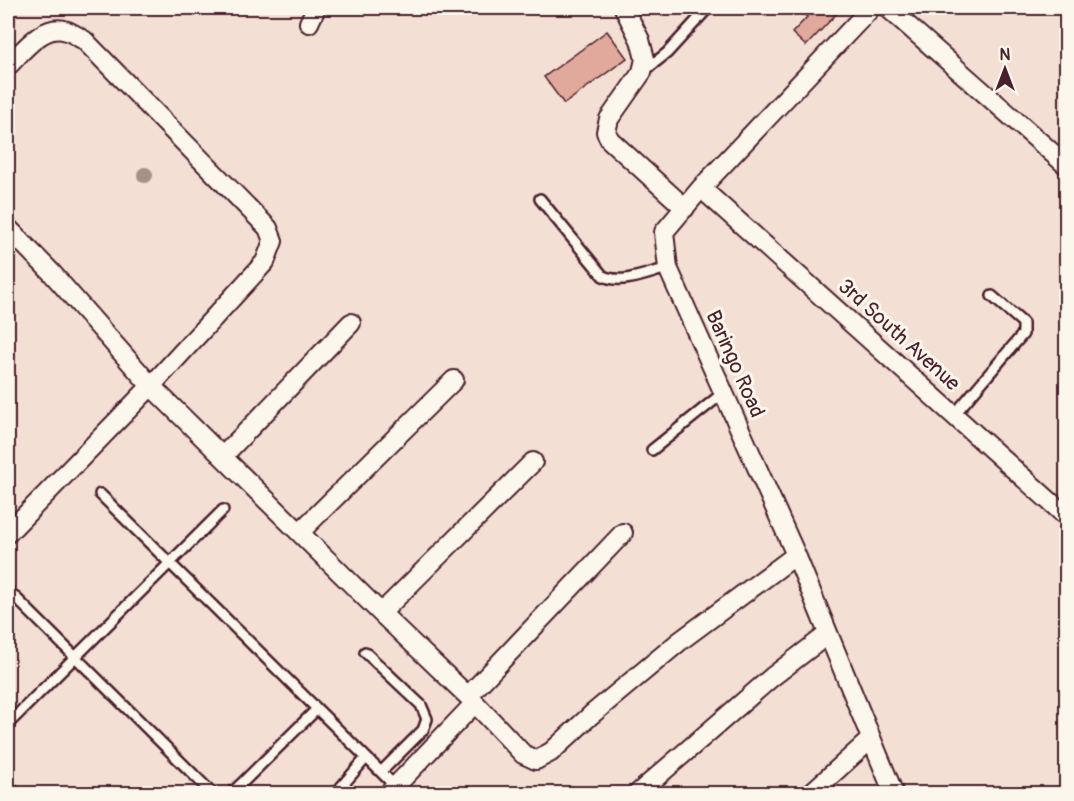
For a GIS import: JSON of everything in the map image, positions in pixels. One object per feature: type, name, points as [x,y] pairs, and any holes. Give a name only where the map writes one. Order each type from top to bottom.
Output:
[{"type":"street","points":[[624,8],[640,40],[645,59],[642,72],[609,119],[606,132],[610,140],[685,208]]},
{"type":"street","name":"Baringo Road","points":[[871,8],[701,188],[664,232],[668,268],[796,555],[894,794]]},
{"type":"street","points":[[888,8],[1066,165]]},
{"type":"street","points":[[8,66],[39,36],[53,30],[65,30],[84,40],[268,228],[273,242],[265,262],[151,386],[8,533]]},
{"type":"street","name":"3rd South Avenue","points":[[701,188],[1066,516]]},
{"type":"street","points":[[8,228],[51,272],[151,386],[472,700],[523,754],[536,760],[551,753],[680,640],[796,555]]},
{"type":"street","points":[[223,456],[351,323]]},
{"type":"street","points":[[300,532],[454,380]]},
{"type":"street","points":[[381,613],[533,462]]},
{"type":"street","points":[[391,790],[623,533]]},
{"type":"street","points":[[637,794],[772,677],[828,634]]},
{"type":"street","points":[[810,794],[871,739]]},
{"type":"lane","points":[[642,72],[667,53],[708,8]]},
{"type":"lane","points":[[540,199],[603,276],[619,279],[668,268]]},
{"type":"lane","points":[[954,415],[1023,334],[1023,324],[992,296]]},
{"type":"lane","points":[[652,450],[723,393]]},
{"type":"lane","points":[[100,494],[381,772],[391,790]]},
{"type":"lane","points":[[8,724],[223,510]]},
{"type":"lane","points":[[10,592],[213,794]]},
{"type":"lane","points":[[365,652],[421,705],[427,719],[423,730],[381,772]]},
{"type":"lane","points":[[231,794],[317,709]]},
{"type":"lane","points":[[335,794],[366,758]]},
{"type":"lane","points":[[8,785],[16,794]]},
{"type":"building","points":[[798,8],[841,9],[806,46],[792,33],[807,17]]},
{"type":"building","points":[[607,31],[627,58],[564,104],[544,77]]}]
